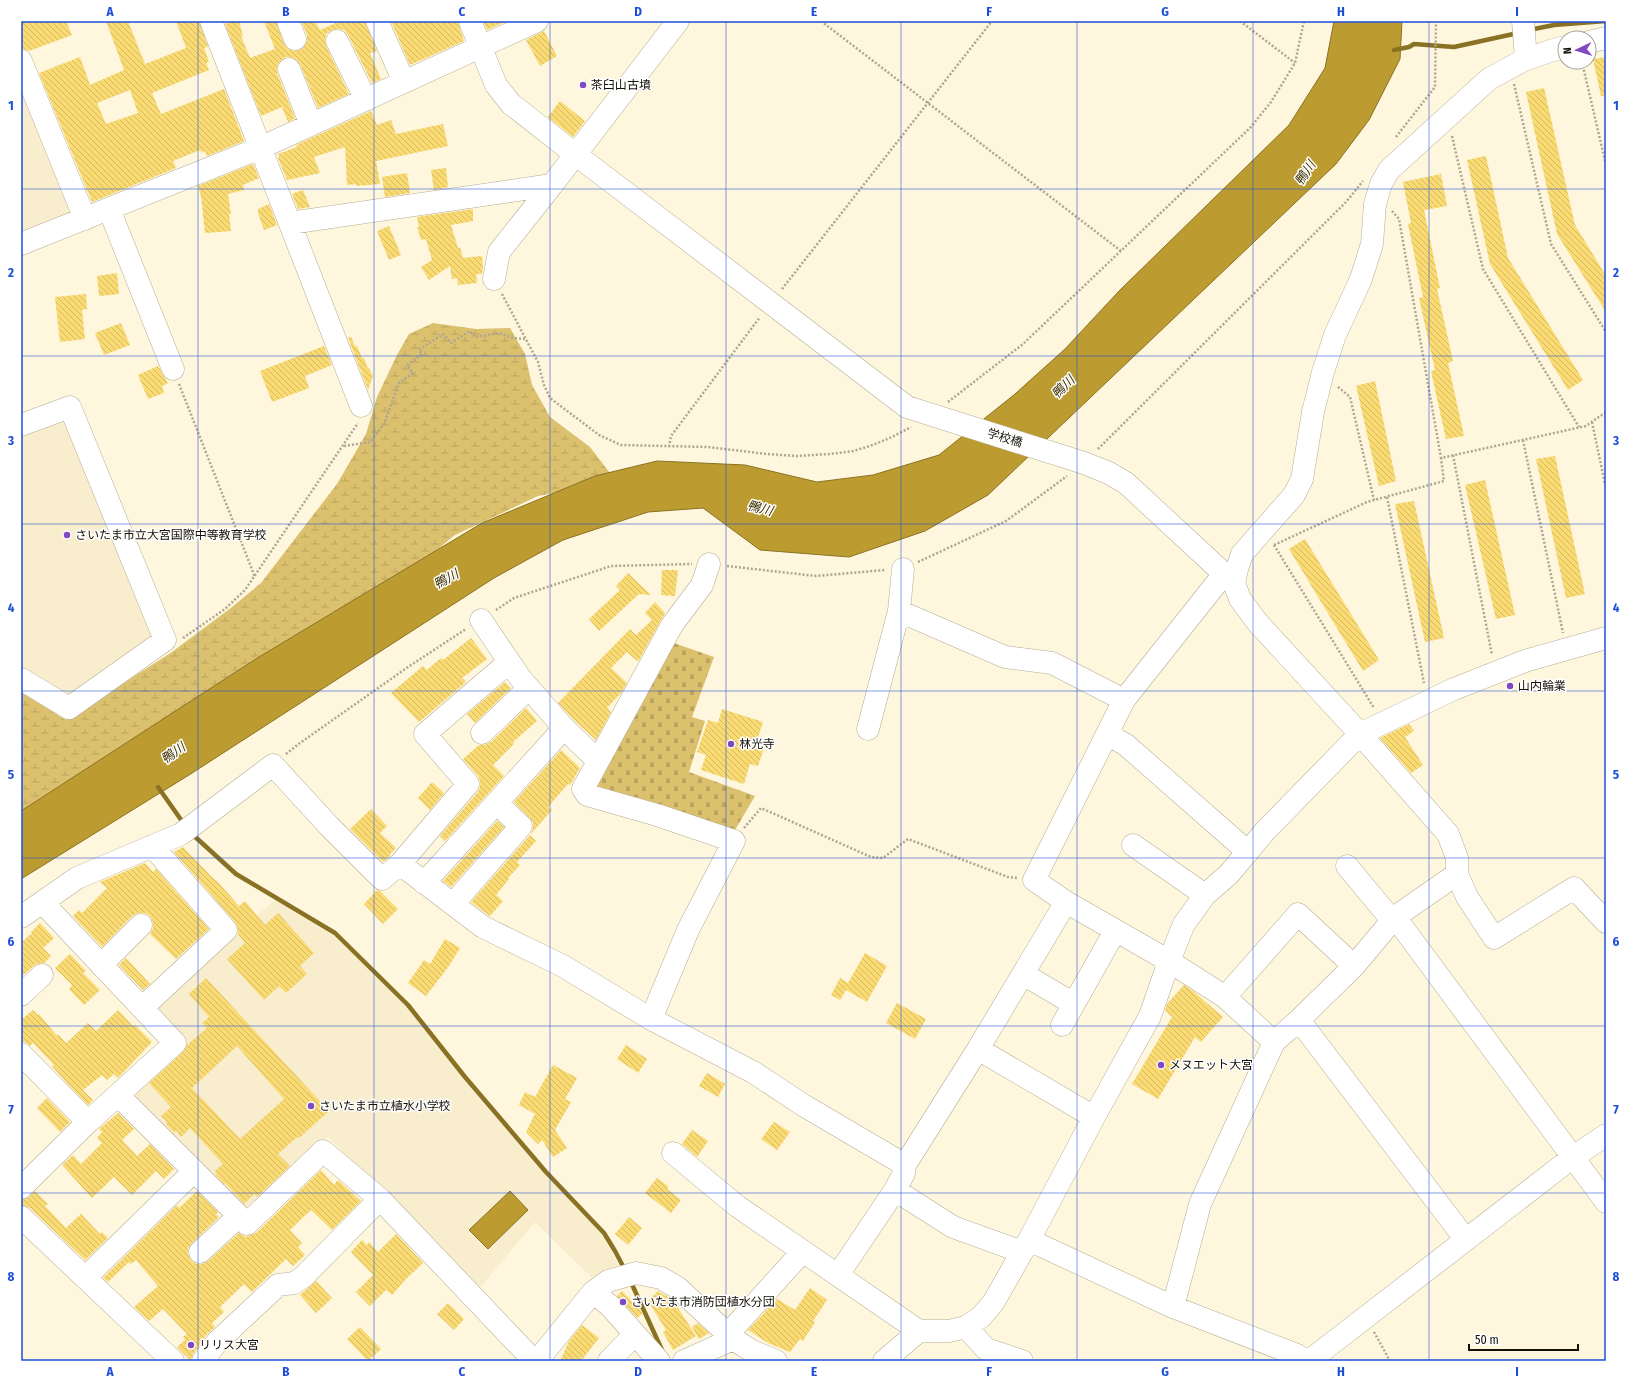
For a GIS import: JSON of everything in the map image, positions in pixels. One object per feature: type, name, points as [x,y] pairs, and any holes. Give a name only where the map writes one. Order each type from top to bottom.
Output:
[{"type":"street","points":[[212,21],[361,406]]},
{"type":"street","points":[[377,21],[404,82]]},
{"type":"street","name":"学校橋","points":[[470,21],[496,85],[511,104],[907,407],[1078,461],[1109,473],[1126,483],[1229,579]]},
{"type":"street","points":[[21,244],[260,148],[537,21]]},
{"type":"street","points":[[494,279],[499,252],[678,21]]},
{"type":"street","points":[[1518,64],[1523,21]]},
{"type":"street","points":[[337,41],[366,100]]},
{"type":"street","points":[[1274,1042],[1225,996],[1169,961],[1066,902],[1034,880],[1124,700],[1229,579],[1237,569],[1242,554],[1269,537],[1302,479],[1313,412],[1323,372],[1335,335],[1360,279],[1372,244],[1375,204],[1381,184],[1389,170],[1489,79],[1518,64],[1550,50],[1557,49]]},
{"type":"street","points":[[21,61],[85,219]]},
{"type":"street","points":[[289,69],[311,125]]},
{"type":"street","points":[[290,223],[552,185]]},
{"type":"street","points":[[109,209],[173,369]]},
{"type":"street","points":[[21,425],[70,407],[165,640],[69,708],[21,679]]},
{"type":"street","points":[[651,1019],[688,930],[734,841],[657,814],[587,795],[583,789],[672,625],[702,585],[709,564]]},
{"type":"street","points":[[868,730],[899,611],[904,569]]},
{"type":"street","points":[[1229,579],[1240,599],[1257,622],[1360,734],[1448,834],[1457,858],[1457,874],[1467,897],[1494,938],[1574,888],[1606,922]]},
{"type":"street","points":[[899,611],[1004,657],[1052,663],[1124,700]]},
{"type":"street","points":[[481,620],[509,662],[529,688],[564,728],[598,761]]},
{"type":"street","points":[[673,1153],[737,1206],[919,1331],[949,1331],[966,1327],[981,1317],[993,1303],[1025,1246],[1150,1016],[1169,961],[1184,924],[1205,895],[1229,874],[1266,830],[1360,734],[1428,701],[1525,661],[1606,638]]},
{"type":"street","points":[[21,917],[77,878],[181,834],[272,765],[329,826],[382,879],[400,864],[468,784],[425,734],[509,662]]},
{"type":"street","points":[[482,732],[529,688]]},
{"type":"street","points":[[424,883],[564,728]]},
{"type":"street","points":[[1107,734],[1126,745],[1248,852]]},
{"type":"street","points":[[453,904],[521,826],[496,803]]},
{"type":"street","points":[[1133,845],[1205,895]]},
{"type":"street","points":[[142,1008],[226,930],[152,846]]},
{"type":"street","points":[[400,864],[483,927],[563,966],[651,1019],[753,1072],[803,1105],[905,1165]]},
{"type":"street","points":[[1347,865],[1386,913],[1395,917],[1606,1202]]},
{"type":"street","points":[[1173,1307],[1200,1204],[1274,1042],[1299,1020],[1354,966],[1395,917],[1457,874]]},
{"type":"street","points":[[838,1275],[895,1190],[904,1173],[905,1165],[978,1049],[1066,902]]},
{"type":"street","points":[[21,1188],[88,1122],[176,1043],[43,903]]},
{"type":"street","points":[[1225,996],[1298,914],[1354,966]]},
{"type":"street","points":[[101,964],[140,925]]},
{"type":"street","points":[[1062,1025],[1115,930]]},
{"type":"street","points":[[1023,974],[1074,1004]]},
{"type":"street","points":[[21,995],[42,975]]},
{"type":"street","points":[[1299,1020],[1466,1240]]},
{"type":"street","points":[[978,1049],[1094,1117]]},
{"type":"street","points":[[21,1054],[88,1122]]},
{"type":"street","points":[[118,1096],[247,1224],[324,1151],[380,1199],[535,1361],[593,1292],[608,1281],[636,1273],[661,1278],[678,1288],[731,1337],[752,1351],[776,1361]]},
{"type":"street","points":[[895,1190],[953,1227],[1025,1246],[1173,1307],[1297,1355],[1308,1361],[1573,1157],[1606,1134]]},
{"type":"street","points":[[86,1277],[194,1172]]},
{"type":"street","points":[[203,1361],[217,1342],[278,1285],[294,1283],[303,1277],[380,1199]]},
{"type":"street","points":[[200,1252],[239,1216]]},
{"type":"street","points":[[21,1217],[173,1361]]},
{"type":"street","points":[[684,1361],[731,1337],[803,1251]]},
{"type":"street","points":[[593,1292],[610,1306],[659,1361]]},
{"type":"street","points":[[966,1327],[986,1349],[1008,1359]]},
{"type":"street","points":[[884,1361],[919,1331]]},
{"type":"street","points":[[609,1361],[634,1334]]},
{"type":"path","points":[[821,21],[1121,251]]},
{"type":"path","points":[[669,447],[671,436],[771,304],[992,21]]},
{"type":"path","points":[[1240,21],[1296,63]]},
{"type":"path","points":[[494,279],[538,362],[544,385],[550,398],[599,435],[621,445],[708,447],[796,456],[853,452],[892,437],[935,416],[1023,344],[1250,128],[1271,102],[1296,63],[1304,21]]},
{"type":"path","points":[[1393,142],[1435,87],[1436,21]]},
{"type":"path","points":[[1518,64],[1551,244],[1606,332]]},
{"type":"path","points":[[1584,70],[1606,165]]},
{"type":"path","points":[[1447,117],[1483,269],[1579,427]]},
{"type":"path","points":[[272,765],[300,742],[408,667],[514,598],[611,566],[699,563],[816,576],[904,569],[1006,521],[1078,461],[1346,202],[1364,178]]},
{"type":"path","points":[[1378,196],[1399,219],[1444,481],[1367,502],[1269,537],[1383,722]]},
{"type":"path","points":[[344,446],[370,442],[384,424],[399,383],[413,374],[407,365],[422,354],[419,350],[442,334],[451,343],[470,331],[475,337],[499,333],[513,338],[525,339]]},
{"type":"path","points":[[173,369],[255,577]]},
{"type":"path","points":[[1323,372],[1350,397],[1374,500]]},
{"type":"path","points":[[165,640],[175,644],[225,609],[245,590],[344,446],[363,414],[361,406]]},
{"type":"path","points":[[1441,458],[1586,426],[1606,412]]},
{"type":"path","points":[[1592,422],[1606,489]]},
{"type":"path","points":[[1523,440],[1566,649]]},
{"type":"path","points":[[1453,455],[1496,673]]},
{"type":"path","points":[[1387,496],[1428,701]]},
{"type":"path","points":[[734,841],[761,808],[871,857],[882,858],[908,839],[1008,877],[1034,880]]},
{"type":"path","points":[[1365,1317],[1390,1361]]},
{"type":"shaded area","points":[[21,79],[76,216],[21,237]]},
{"type":"shaded area","name":"さいたま市立大宮国際中等教育学校","points":[[66,418],[154,636],[68,696],[21,669],[21,433]]},
{"type":"shaded area","name":"さいたま市立植水小学校","points":[[275,900],[334,936],[408,1006],[467,1083],[541,1168],[601,1233],[619,1265],[604,1270],[592,1278],[535,1222],[477,1291],[328,1137],[247,1219],[123,1095],[179,1044],[148,1009]]},
{"type":"green space","points":[[433,323],[476,329],[510,328],[525,354],[532,385],[550,417],[590,447],[616,481],[538,496],[455,535],[414,569],[21,815],[21,692],[66,720],[172,652],[261,583],[337,484],[366,434],[377,397],[409,334]]},
{"type":"green space","points":[[668,641],[714,657],[692,717],[705,721],[689,772],[755,796],[732,835],[593,789]]},
{"type":"water","name":"鴨川","points":[[1334,21],[1402,21],[1400,59],[1369,120],[1336,164],[988,495],[925,531],[849,557],[760,550],[703,508],[648,512],[563,540],[494,578],[189,775],[21,879],[21,811],[259,657],[482,523],[595,476],[657,461],[745,465],[817,482],[873,475],[939,455],[1015,394],[1065,349],[1120,290],[1289,125],[1325,68]]},
{"type":"water","points":[[510,1191],[528,1210],[488,1249],[469,1230]]},
{"type":"building","points":[[21,21],[66,21],[72,35],[29,51],[23,49],[21,43]]},
{"type":"building","points":[[106,21],[128,21],[145,64],[186,48],[176,21],[199,21],[208,47],[204,48],[209,62],[206,63],[209,70],[152,93],[161,114],[224,89],[244,141],[207,156],[205,151],[202,153],[200,150],[173,161],[176,168],[92,202],[39,73],[80,57],[90,85],[124,70]],"holes":[[[130,90],[138,113],[106,124],[97,103]]]},
{"type":"building","points":[[239,21],[243,36],[241,36],[250,58],[275,49],[264,21],[276,21],[284,44],[288,49],[293,51],[300,50],[304,47],[307,41],[307,34],[301,21],[315,21],[320,30],[340,21],[365,21],[377,51],[370,53],[381,79],[372,83],[348,35],[344,30],[332,30],[326,34],[326,46],[349,94],[318,108],[300,64],[296,59],[285,57],[279,62],[277,73],[295,118],[288,122],[282,107],[261,116],[225,24]]},
{"type":"building","points":[[391,21],[458,21],[464,41],[410,65]]},
{"type":"building","points":[[483,21],[507,21],[487,30]]},
{"type":"building","points":[[544,31],[557,56],[540,66],[526,40]]},
{"type":"building","points":[[1606,57],[1606,96],[1601,96],[1595,70],[1597,70],[1597,58]]},
{"type":"building","points":[[1544,88],[1575,225],[1606,276],[1606,312],[1557,234],[1526,92]]},
{"type":"building","points":[[560,101],[585,121],[573,137],[548,117]]},
{"type":"building","points":[[371,111],[377,125],[391,120],[396,134],[443,124],[448,146],[376,161],[380,184],[356,186],[356,184],[347,185],[345,147],[314,157],[320,173],[287,180],[278,158],[278,154],[297,147],[296,145]]},
{"type":"building","points":[[1486,156],[1508,258],[1583,380],[1568,390],[1490,264],[1467,160]]},
{"type":"building","points":[[253,164],[259,178],[243,185],[244,190],[228,194],[231,214],[229,214],[231,231],[205,233],[201,196],[198,186]]},
{"type":"building","points":[[446,168],[448,187],[434,190],[431,170]]},
{"type":"building","points":[[407,173],[410,193],[385,197],[382,177]]},
{"type":"building","points":[[1441,174],[1447,206],[1424,210],[1440,288],[1437,289],[1453,361],[1448,363],[1464,436],[1446,439],[1431,371],[1435,370],[1419,298],[1423,297],[1408,224],[1411,223],[1403,182]]},
{"type":"building","points":[[303,190],[310,207],[298,209],[292,194]]},
{"type":"building","points":[[269,204],[277,225],[264,230],[258,209]]},
{"type":"building","points":[[473,209],[473,221],[451,225],[458,248],[460,247],[463,258],[482,256],[482,274],[476,274],[477,283],[458,285],[457,278],[452,279],[450,266],[429,280],[421,267],[432,260],[426,239],[421,240],[417,227],[419,227],[417,217]]},
{"type":"building","points":[[389,226],[401,255],[389,260],[377,231]]},
{"type":"building","points":[[117,273],[119,294],[99,296],[97,276]]},
{"type":"building","points":[[86,294],[87,309],[82,310],[85,339],[60,342],[55,297]]},
{"type":"building","points":[[121,323],[130,345],[104,355],[95,333]]},
{"type":"building","points":[[351,337],[373,376],[368,390],[348,338]]},
{"type":"building","points":[[324,346],[332,365],[305,376],[309,388],[272,402],[260,371]]},
{"type":"building","points":[[158,366],[168,383],[162,386],[164,393],[148,399],[138,375]]},
{"type":"building","points":[[1375,381],[1396,481],[1379,486],[1356,386]]},
{"type":"building","points":[[1555,456],[1585,594],[1566,598],[1536,459]]},
{"type":"building","points":[[1485,480],[1515,615],[1496,619],[1465,485]]},
{"type":"building","points":[[1414,501],[1444,638],[1425,642],[1395,504]]},
{"type":"building","points":[[1305,539],[1379,660],[1363,671],[1289,549]]},
{"type":"building","points":[[662,570],[678,570],[675,596],[661,595]]},
{"type":"building","points":[[628,573],[651,595],[639,594],[599,631],[589,619],[620,590],[616,586]]},
{"type":"building","points":[[655,602],[665,613],[639,660],[637,661],[627,652],[611,668],[627,683],[621,693],[607,708],[611,712],[596,740],[558,703],[630,629],[636,635],[652,620],[645,613]]},
{"type":"building","points":[[471,638],[487,659],[462,678],[466,682],[419,722],[391,693],[423,666],[427,670],[441,658],[443,660]]},
{"type":"building","points":[[505,682],[511,688],[475,723],[467,714]]},
{"type":"building","points":[[526,708],[537,721],[513,742],[514,744],[493,765],[504,776],[445,841],[440,836],[478,792],[480,787],[478,776],[463,759],[479,745],[485,745],[491,742]]},
{"type":"building","points":[[722,709],[763,722],[757,741],[766,743],[758,766],[750,764],[744,784],[701,770],[706,755],[697,752],[708,720],[718,723]]},
{"type":"building","points":[[1409,724],[1414,731],[1405,737],[1423,765],[1411,773],[1380,738]]},
{"type":"building","points":[[561,750],[580,768],[570,785],[568,784],[548,807],[552,810],[531,834],[533,822],[514,802]]},
{"type":"building","points":[[432,782],[444,793],[430,810],[418,798]]},
{"type":"building","points":[[371,809],[387,826],[380,833],[396,848],[383,862],[350,829]]},
{"type":"building","points":[[497,821],[504,827],[451,887],[443,881]]},
{"type":"building","points":[[530,835],[536,841],[517,862],[520,865],[508,878],[509,879],[496,895],[503,901],[490,916],[471,902]]},
{"type":"building","points":[[183,847],[216,880],[239,906],[245,901],[265,925],[278,913],[314,953],[300,966],[307,974],[286,993],[279,986],[264,1000],[227,959],[245,943],[238,934],[238,928],[235,922],[174,852]]},
{"type":"building","points":[[145,863],[153,872],[156,869],[209,929],[176,959],[150,934],[153,928],[153,922],[150,916],[145,913],[138,913],[132,916],[102,947],[73,916],[79,910],[82,913],[107,888],[100,882]]},
{"type":"building","points":[[377,890],[380,891],[398,909],[383,924],[364,904]]},
{"type":"building","points":[[40,923],[54,938],[43,948],[51,956],[44,963],[36,964],[21,977],[21,943]]},
{"type":"building","points":[[445,939],[460,948],[449,966],[426,996],[408,983],[424,960],[430,964]]},
{"type":"building","points":[[865,953],[887,966],[867,1002],[846,990],[840,1000],[831,995],[840,978],[848,983]]},
{"type":"building","points":[[70,954],[86,971],[83,973],[100,990],[84,1005],[69,989],[72,985],[55,968]]},
{"type":"building","points":[[126,958],[150,984],[143,990],[119,965]]},
{"type":"building","points":[[206,978],[329,1111],[299,1138],[297,1137],[278,1154],[290,1166],[257,1197],[254,1194],[244,1204],[215,1174],[215,1171],[223,1164],[190,1128],[181,1137],[176,1130],[174,1133],[166,1124],[167,1122],[161,1116],[171,1107],[149,1083],[183,1052],[187,1045],[207,1028],[202,1023],[209,1017],[189,994]],"holes":[[[237,1046],[284,1099],[240,1139],[192,1088]]]},
{"type":"building","points":[[1184,985],[1223,1017],[1201,1042],[1195,1037],[1158,1099],[1132,1084],[1172,1017],[1165,1010],[1167,1004]]},
{"type":"building","points":[[897,1003],[926,1019],[915,1039],[886,1023]]},
{"type":"building","points":[[33,1010],[38,1015],[39,1014],[57,1036],[58,1034],[66,1043],[88,1023],[96,1031],[118,1010],[133,1026],[135,1025],[152,1042],[118,1078],[114,1074],[107,1080],[102,1075],[83,1090],[93,1100],[88,1105],[65,1081],[52,1066],[54,1065],[33,1043],[30,1046],[25,1042],[21,1042],[21,1020]]},
{"type":"building","points":[[626,1045],[647,1059],[638,1073],[617,1059]]},
{"type":"building","points":[[553,1065],[577,1078],[565,1099],[571,1102],[555,1130],[567,1148],[553,1157],[542,1140],[538,1144],[526,1132],[535,1114],[519,1105],[525,1092],[535,1097]]},
{"type":"building","points":[[707,1073],[725,1084],[718,1097],[699,1086]]},
{"type":"building","points":[[47,1098],[70,1122],[60,1132],[37,1108]]},
{"type":"building","points":[[118,1113],[134,1129],[122,1140],[137,1156],[150,1144],[174,1169],[164,1179],[156,1171],[132,1195],[114,1177],[92,1198],[62,1165],[73,1155],[81,1164],[102,1143],[97,1138],[102,1132],[99,1129]]},
{"type":"building","points":[[774,1122],[790,1132],[777,1150],[761,1139]]},
{"type":"building","points":[[692,1130],[708,1141],[697,1157],[682,1144]]},
{"type":"building","points":[[321,1170],[334,1185],[338,1180],[361,1201],[332,1230],[311,1210],[290,1230],[302,1243],[298,1247],[305,1255],[293,1266],[286,1259],[252,1292],[244,1284],[220,1307],[224,1312],[212,1323],[215,1327],[207,1334],[193,1354],[191,1361],[177,1347],[185,1340],[183,1337],[187,1334],[163,1309],[149,1321],[134,1307],[158,1286],[136,1260],[131,1264],[129,1262],[108,1282],[103,1278],[177,1205],[179,1208],[197,1191],[218,1212],[216,1214],[219,1217],[188,1248],[188,1254],[191,1260],[196,1264],[202,1264],[208,1261],[239,1233],[246,1237],[256,1233]]},
{"type":"building","points":[[657,1178],[668,1186],[667,1189],[681,1200],[671,1213],[645,1193]]},
{"type":"building","points":[[35,1191],[48,1204],[45,1206],[66,1228],[81,1214],[100,1234],[102,1232],[108,1238],[85,1260],[30,1208],[21,1205],[21,1200],[29,1197]]},
{"type":"building","points":[[629,1217],[642,1228],[628,1245],[615,1234]]},
{"type":"building","points":[[396,1234],[423,1263],[392,1295],[386,1290],[370,1306],[356,1292],[373,1275],[351,1252],[362,1240],[367,1245],[369,1242],[378,1252]]},
{"type":"building","points":[[316,1281],[332,1298],[316,1313],[300,1295]]},
{"type":"building","points":[[810,1288],[827,1300],[813,1321],[815,1322],[803,1341],[800,1339],[790,1352],[768,1343],[748,1330],[777,1299],[795,1310]]},
{"type":"building","points":[[622,1291],[643,1313],[637,1318],[617,1296]]},
{"type":"building","points":[[658,1291],[673,1300],[696,1336],[673,1350],[663,1332],[666,1330],[648,1301]]},
{"type":"building","points":[[448,1303],[464,1319],[454,1330],[437,1314]]},
{"type":"building","points":[[698,1323],[709,1333],[699,1339],[692,1327]]},
{"type":"building","points":[[582,1325],[599,1338],[581,1361],[560,1361],[569,1341]]},
{"type":"building","points":[[360,1327],[381,1349],[368,1361],[347,1339]]},
{"type":"waterway","points":[[1529,30],[1554,25],[1606,21]]},
{"type":"waterway","points":[[1394,50],[1409,47],[1414,44],[1454,47],[1518,33]]},
{"type":"waterway","points":[[158,787],[184,824]]},
{"type":"waterway","points":[[192,834],[236,874],[335,933],[408,1005],[465,1077],[546,1172],[604,1233],[625,1270]]},
{"type":"waterway","points":[[630,1280],[662,1350]]},
{"type":"place","name":"茶臼山古墳","points":[[583,85]]},
{"type":"place","name":"さいたま市立大宮国際中等教育学校","points":[[67,535]]},
{"type":"place","name":"山内輪業","points":[[1510,686]]},
{"type":"place","name":"林光寺","points":[[731,744]]},
{"type":"place","name":"メヌエット大宮","points":[[1161,1065]]},
{"type":"place","name":"さいたま市立植水小学校","points":[[311,1106]]},
{"type":"place","name":"さいたま市消防団植水分団","points":[[623,1302]]},
{"type":"place","name":"リリス大宮","points":[[191,1345]]}]
